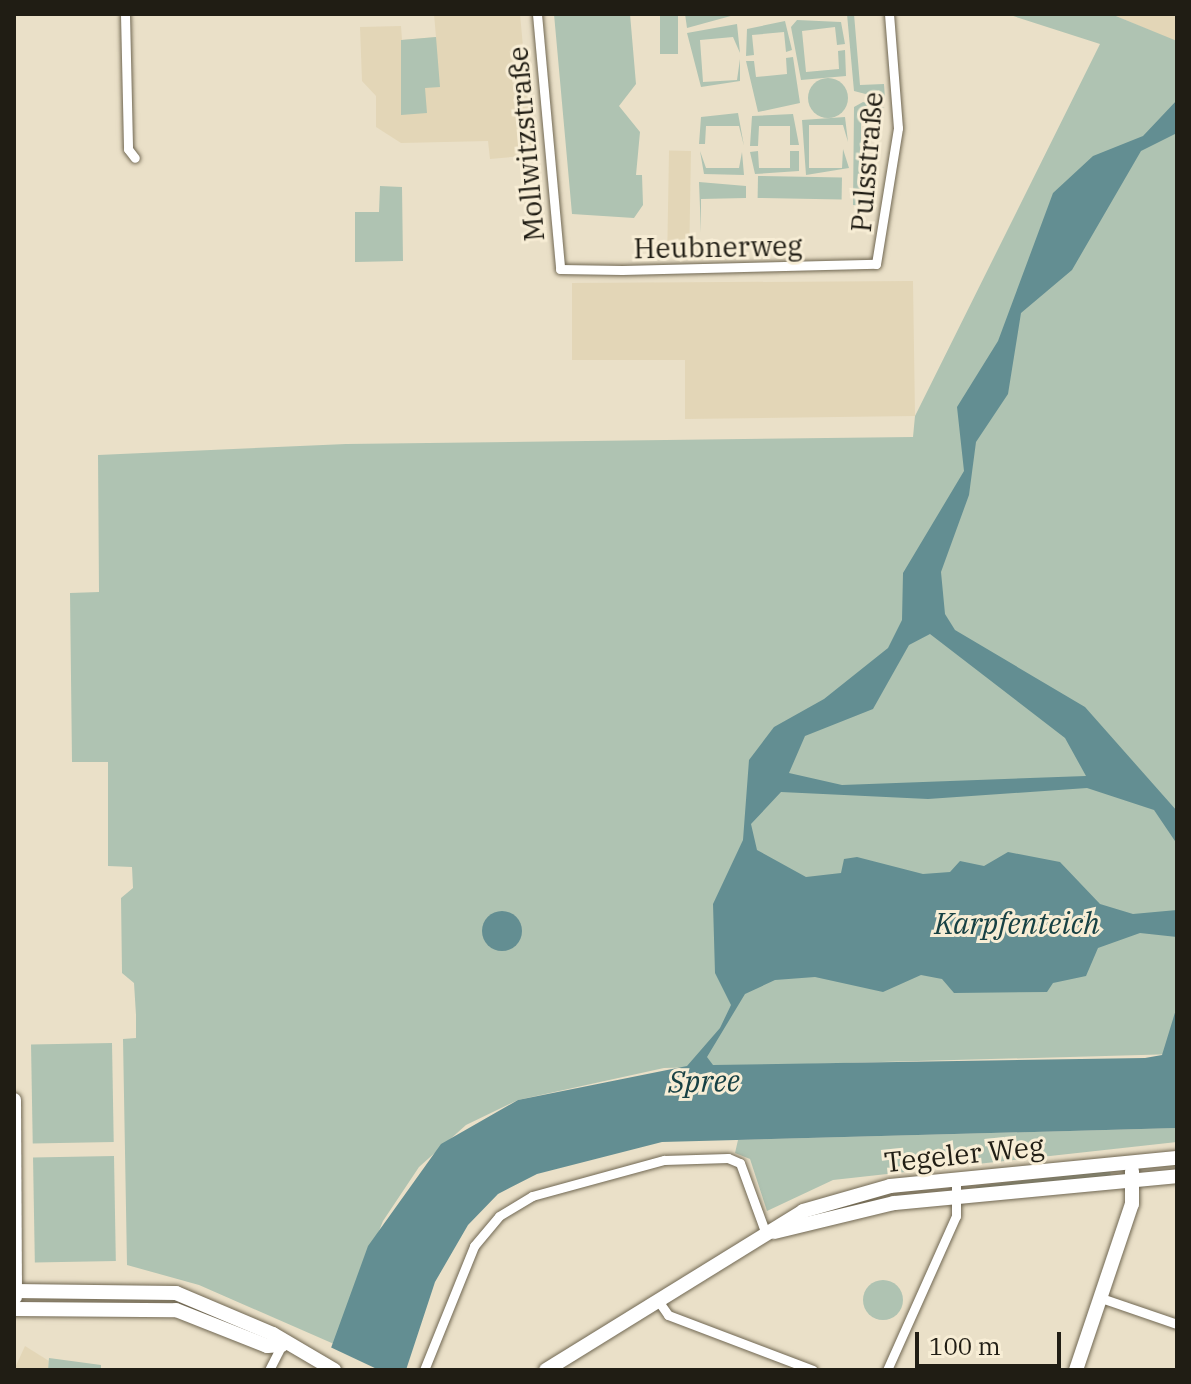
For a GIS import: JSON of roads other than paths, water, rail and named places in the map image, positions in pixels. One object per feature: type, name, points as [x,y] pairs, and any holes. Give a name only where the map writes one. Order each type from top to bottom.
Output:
[{"type":"main road","points":[[14,1100],[14,1310],[176,1310],[267,1346],[282,1345]]},
{"type":"main road","name":"Tegeler Weg","points":[[546,1370],[766,1234],[841,1198],[956,1179],[1177,1158]]},
{"type":"main road","points":[[1076,1370],[1101,1298],[1133,1180],[1131,1162]]},
{"type":"main road","name":"Tegeler Weg","points":[[766,1234],[894,1203],[1177,1176]]},
{"type":"main road","points":[[15,1291],[176,1293],[273,1334],[282,1345],[334,1370]]},
{"type":"street","points":[[125,14],[128,149],[135,158]]},
{"type":"street","name":"Mollwitzstraße","points":[[537,14],[560,269]]},
{"type":"street","name":"Pulsstraße","points":[[876,264],[898,128],[889,14]]},
{"type":"street","name":"Heubnerweg","points":[[560,269],[876,264]]},
{"type":"street","points":[[424,1370],[474,1246],[499,1216],[532,1196],[664,1160],[728,1158],[740,1163],[766,1234]]},
{"type":"street","points":[[887,1370],[956,1216],[956,1179]]},
{"type":"street","points":[[1101,1298],[1177,1324]]},
{"type":"street","points":[[659,1302],[668,1315],[813,1370]]},
{"type":"street","points":[[269,1370],[282,1345]]},
{"type":"water","points":[[1177,100],[1177,133],[1141,151],[1072,270],[1021,313],[1008,394],[976,442],[969,495],[941,572],[945,614],[955,630],[1085,707],[1177,811],[1177,844],[1154,810],[1087,788],[928,799],[781,792],[751,824],[757,850],[806,877],[841,873],[844,859],[857,857],[923,874],[950,872],[960,861],[984,866],[1008,852],[1060,862],[1100,904],[1133,914],[1177,910],[1177,937],[1140,933],[1098,948],[1086,976],[1053,983],[1047,992],[954,993],[942,979],[921,975],[883,992],[815,977],[775,980],[745,994],[707,1057],[713,1065],[1145,1058],[1162,1055],[1177,1006],[1177,1128],[662,1142],[537,1174],[498,1194],[468,1225],[435,1282],[406,1370],[323,1370],[368,1246],[441,1144],[518,1100],[687,1066],[720,1028],[731,1005],[715,973],[713,904],[743,840],[749,760],[774,727],[824,699],[888,648],[902,620],[903,573],[964,471],[957,407],[998,341],[1053,193],[1093,156],[1143,136]],"holes":[[[930,634],[1065,738],[1086,776],[842,785],[789,773],[805,736],[873,709],[909,645]]]},
{"type":"water","points":[[502,911],[516,917],[522,931],[516,945],[502,951],[488,945],[482,931],[488,917]]},
{"type":"water label","name":"Karpfenteich","points":[[1017,923]]},
{"type":"water label","name":"Spree","points":[[704,1081]]}]
